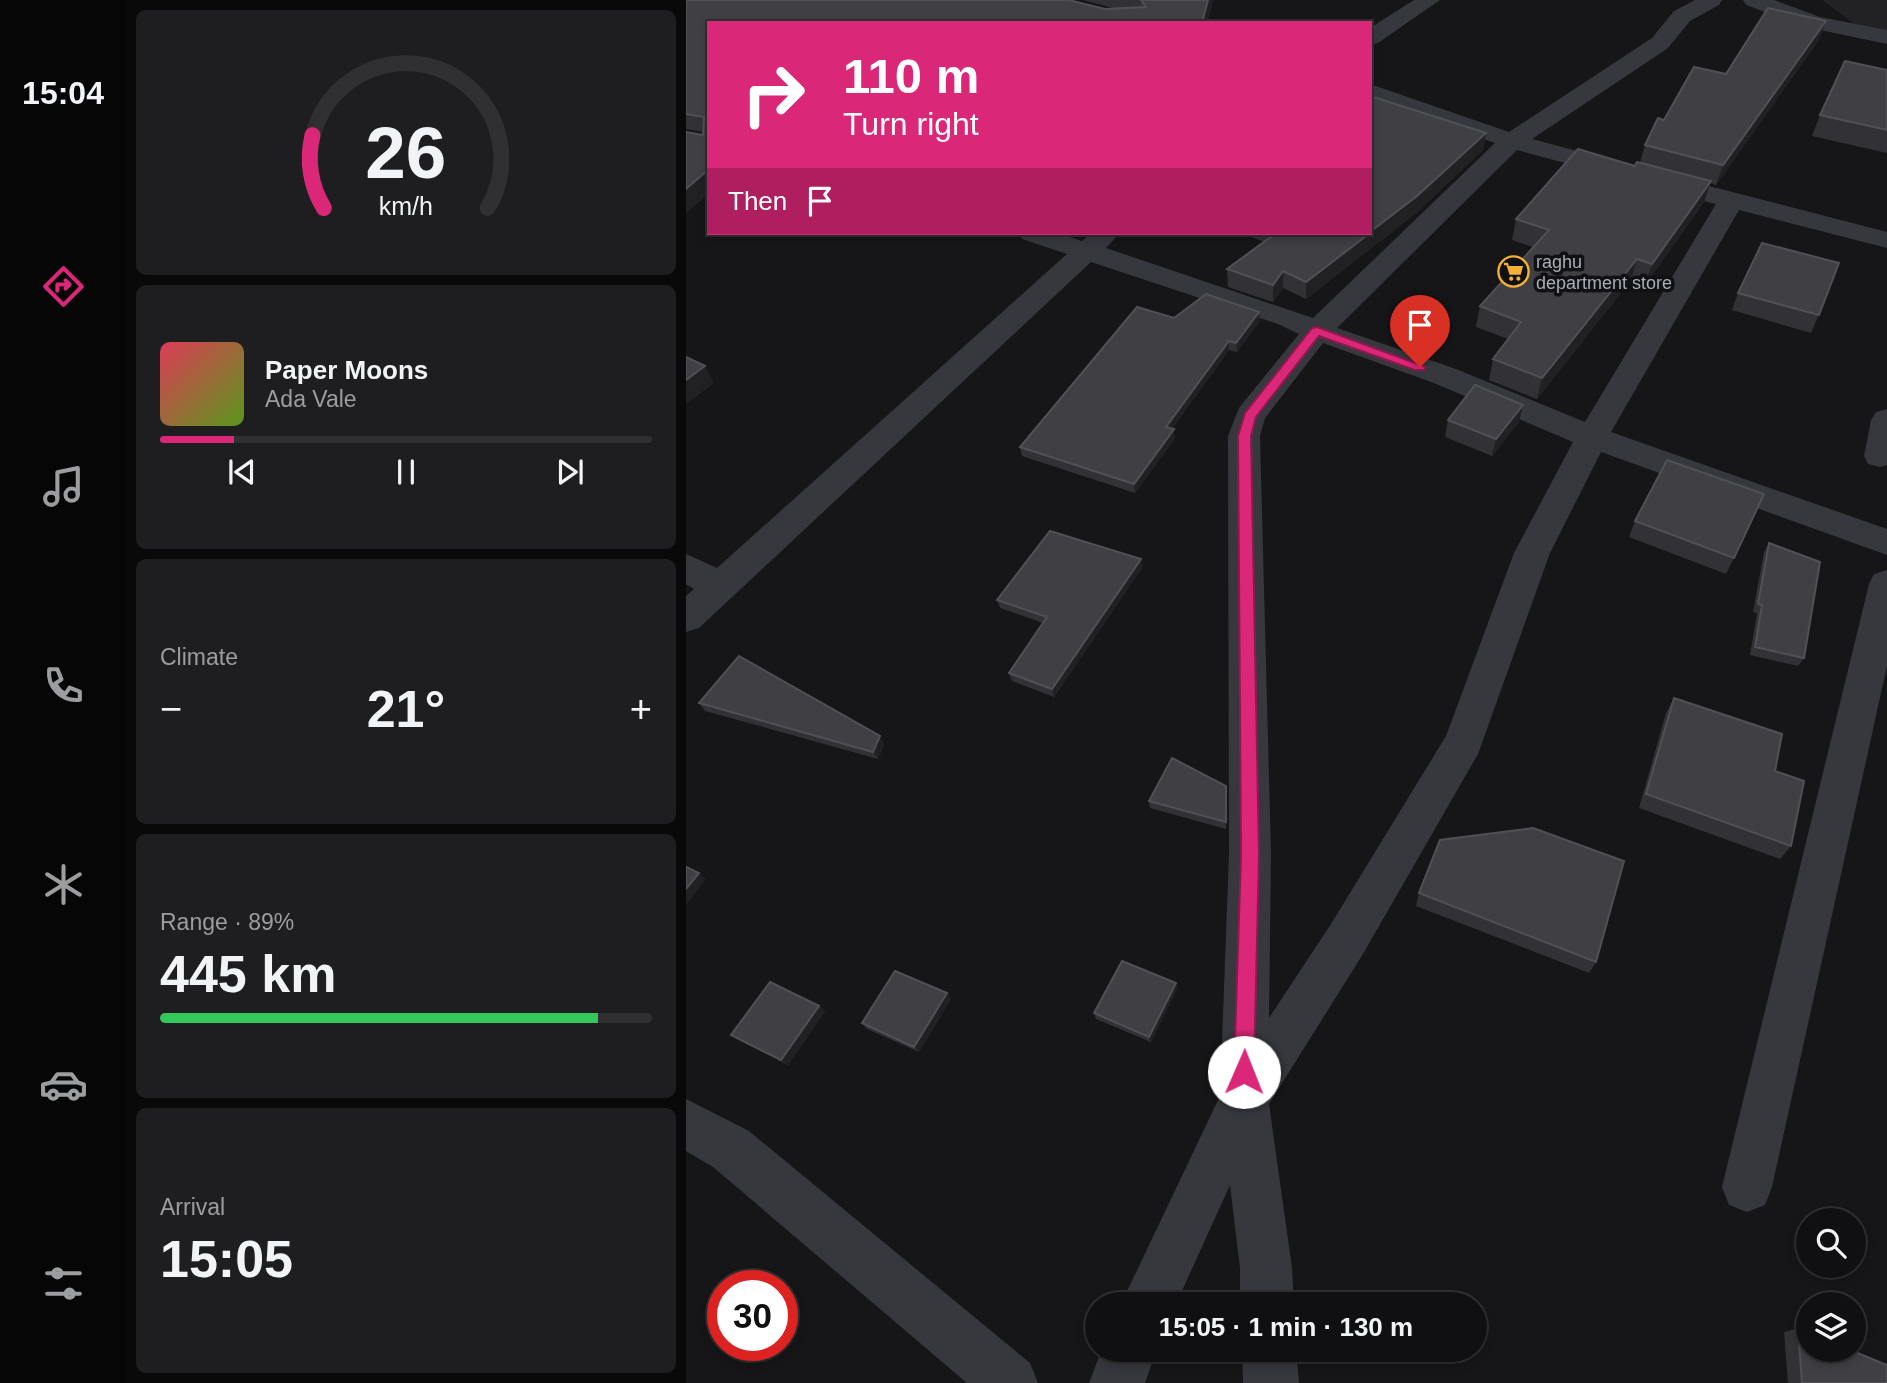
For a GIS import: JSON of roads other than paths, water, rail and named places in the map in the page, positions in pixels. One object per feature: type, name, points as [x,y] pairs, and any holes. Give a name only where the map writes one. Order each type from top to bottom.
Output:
[{"type":"street","points":[[1372,37],[1429,0]]},
{"type":"street","points":[[1267,1292],[1266,1268],[1244,1099],[1250,855],[1244,436],[1250,416],[1317,331],[1512,141],[1660,43],[1682,16],[1711,0]]},
{"type":"street","points":[[1754,0],[1814,23],[1887,37]]},
{"type":"street","points":[[1372,92],[1512,141],[1642,176]]},
{"type":"street","points":[[1681,186],[1887,240]]},
{"type":"street","points":[[1154,1292],[1244,1099],[1347,939],[1464,742],[1532,552],[1592,437],[1732,200]]},
{"type":"street","points":[[1048,235],[1098,241],[1317,331],[1446,376],[1592,437],[1887,542]]},
{"type":"street","points":[[686,618],[1098,241]]},
{"type":"street","points":[[1880,456],[1887,420]]},
{"type":"street","points":[[686,568],[720,587]]},
{"type":"street","points":[[1747,1187],[1887,584]]},
{"type":"street","points":[[686,1124],[731,1149],[1010,1383]]},
{"type":"street","points":[[1117,1383],[1125,1362]]},
{"type":"street","points":[[1270,1362],[1271,1383]]},
{"type":"place","name":"raghu department store","points":[[1513,272]]}]
